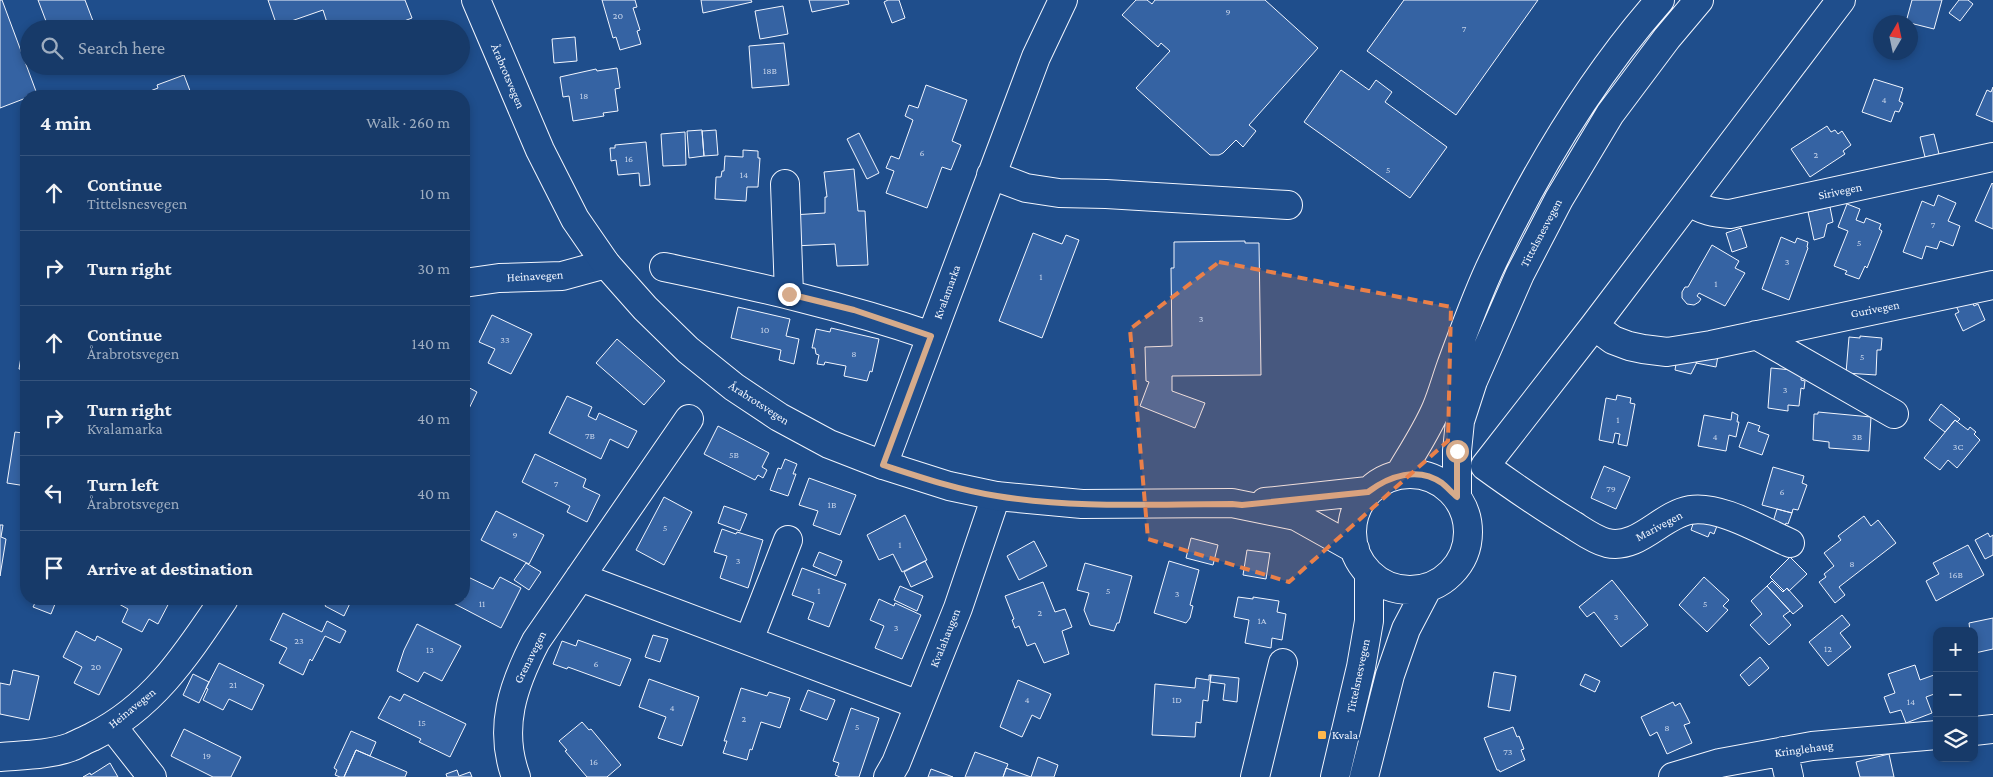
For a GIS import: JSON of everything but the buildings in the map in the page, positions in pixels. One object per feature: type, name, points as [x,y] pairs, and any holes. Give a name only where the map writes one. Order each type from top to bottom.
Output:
[{"type":"street","name":"Årabrotsvegen","points":[[476,0],[540,150],[575,219],[606,264],[652,315],[688,350],[734,387],[779,417],[829,444],[883,465],[950,486],[996,496],[1082,504],[1242,505],[1296,516],[1355,549]]},
{"type":"street","name":"Kvalamarka","points":[[883,465],[1036,57],[1063,0]]},
{"type":"street","points":[[1399,475],[1436,408],[1493,262],[1531,188],[1584,100],[1642,20],[1660,0]]},
{"type":"street","name":"Tittelsnesvegen","points":[[1457,497],[1457,451],[1460,421],[1473,380],[1520,274],[1559,199],[1610,114],[1667,38],[1699,0]]},
{"type":"street","points":[[1594,326],[1841,0]]},
{"type":"street","name":"Sirivegen","points":[[1689,201],[1699,208],[1713,213],[1730,214],[1993,157]]},
{"type":"street","points":[[991,175],[1026,188],[1059,193],[1288,205]]},
{"type":"street","points":[[784,184],[789,294]]},
{"type":"street","name":"Heinavegen","points":[[470,282],[499,278],[562,276],[606,264]]},
{"type":"street","points":[[664,267],[854,310],[931,336]]},
{"type":"street","name":"Gurivegen","points":[[1594,326],[1613,340],[1629,346],[1667,352],[1993,285]]},
{"type":"street","name":"Marivegen","points":[[1594,326],[1485,466],[1549,511],[1595,538],[1608,543],[1624,543],[1640,537],[1689,510],[1719,512],[1790,543]]},
{"type":"street","points":[[1756,335],[1894,414]]},
{"type":"street","name":"Grenavegen","points":[[516,777],[507,739],[509,710],[515,685],[536,641],[689,419]]},
{"type":"street","points":[[1399,475],[1421,475],[1441,482],[1457,497],[1465,513],[1468,532],[1465,550],[1457,566],[1444,579],[1428,587],[1406,590],[1386,585],[1369,573],[1355,549],[1352,529],[1357,508],[1368,492],[1383,481],[1399,475]]},
{"type":"street","name":"Årabrotsvegen","points":[[1242,505],[1368,492]]},
{"type":"street","name":"Kvalahaugen","points":[[888,777],[958,608],[996,496]]},
{"type":"street","points":[[749,640],[788,540]]},
{"type":"street","name":"Tittelsnesvegen","points":[[1335,777],[1361,666],[1368,621],[1369,573]]},
{"type":"street","points":[[580,577],[919,705]]},
{"type":"street","points":[[1364,777],[1390,675],[1406,628],[1428,587]]},
{"type":"street","name":"Heinavegen","points":[[0,756],[33,755],[72,747],[112,726],[153,694],[190,649],[220,605]]},
{"type":"street","points":[[1256,777],[1283,663]]},
{"type":"street","points":[[112,726],[152,777]]},
{"type":"street","points":[[1978,730],[1993,728]]},
{"type":"street","name":"Kringlehaug","points":[[1673,777],[1720,763],[1786,764],[1812,746],[1933,735]]},
{"type":"highlighted area","points":[[1219,262],[1451,307],[1448,441],[1289,582],[1148,539],[1130,329]]},
{"type":"place","name":"Kvala","points":[[1322,735]]},
{"type":"route","points":[[789,294],[854,310],[931,336],[883,465],[950,486],[996,496],[1042,502],[1242,505],[1368,492],[1383,481],[1399,475],[1421,475],[1441,482],[1457,497],[1457,451]]}]
